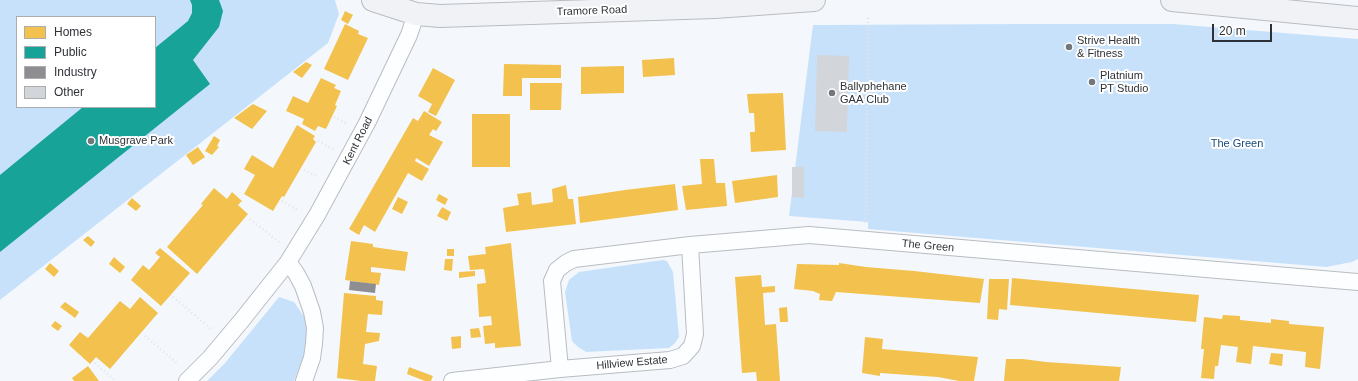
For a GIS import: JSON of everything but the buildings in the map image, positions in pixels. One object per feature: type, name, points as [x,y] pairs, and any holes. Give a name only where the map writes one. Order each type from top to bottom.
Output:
[{"type":"street","name":"Tramore Road","points":[[373,0],[416,14],[447,16],[730,6],[814,0]]},
{"type":"street","points":[[1172,0],[1358,18]]},
{"type":"street","name":"Kent Road","points":[[185,375],[210,358],[288,262],[320,211],[367,123],[409,35],[416,14]]},
{"type":"street","name":"The Green","points":[[690,245],[809,235],[1358,282]]},
{"type":"street","points":[[560,369],[552,280],[557,270],[574,259],[690,245]]},
{"type":"street","name":"Hillview Estate","points":[[452,380],[670,360],[683,356],[692,346],[695,334],[690,245]]},
{"type":"street","points":[[288,262],[303,286],[312,312],[315,328],[312,358],[304,381]]},
{"type":"path","points":[[863,225],[865,223],[866,216],[868,18]]},
{"type":"path","points":[[334,117],[352,126]]},
{"type":"path","points":[[318,141],[339,152]]},
{"type":"path","points":[[304,170],[324,181]]},
{"type":"path","points":[[282,201],[304,214]]},
{"type":"path","points":[[250,219],[283,246]]},
{"type":"path","points":[[173,297],[216,333]]},
{"type":"path","points":[[145,336],[185,375]]},
{"type":"path","points":[[95,363],[116,381]]},
{"type":"green space","points":[[0,0],[335,0],[339,14],[328,43],[0,300]]},
{"type":"green space","name":"The Green","points":[[1173,24],[1358,39],[1358,259],[1352,262],[1326,267],[868,229],[868,222],[789,216],[813,25]]},
{"type":"green space","points":[[662,260],[667,261],[673,272],[679,337],[675,343],[669,348],[586,352],[572,341],[565,292],[569,280],[579,272]]},
{"type":"green space","points":[[279,297],[294,302],[305,318],[308,333],[307,348],[294,381],[207,381],[225,363]]},
{"type":"place","name":"Strive Health & Fitness","points":[[1069,47]]},
{"type":"place","name":"Platnium PT Studio","points":[[1092,82]]},
{"type":"place","name":"Ballyphehane GAA Club","points":[[832,93]]},
{"type":"place","name":"Musgrave Park","points":[[91,141]]}]
